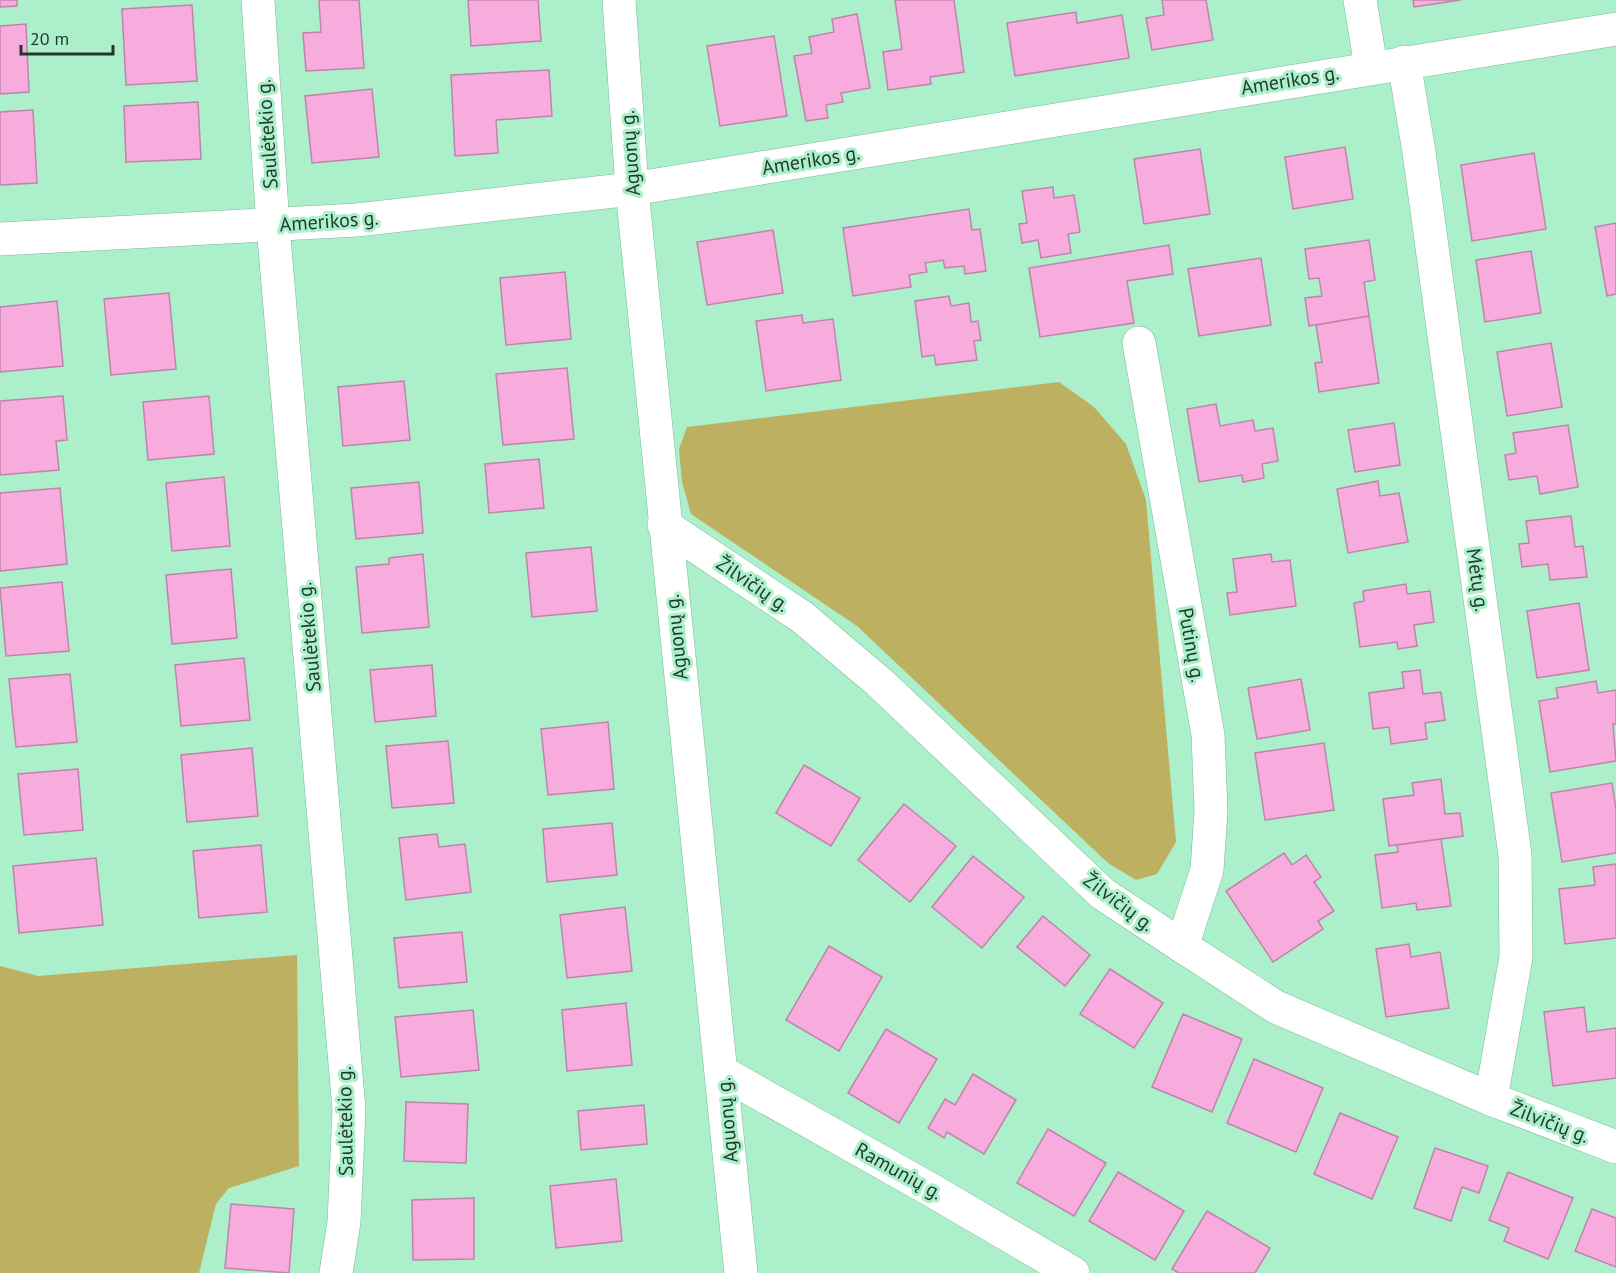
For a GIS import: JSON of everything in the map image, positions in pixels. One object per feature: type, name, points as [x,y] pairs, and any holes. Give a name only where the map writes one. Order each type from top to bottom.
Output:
[{"type":"street","name":"Saulėtekio g.","points":[[258,0],[273,226],[349,1110],[344,1222],[336,1273]]},
{"type":"street","name":"Aguonų g.","points":[[619,0],[632,189],[664,525],[723,1073],[741,1273]]},
{"type":"street","points":[[1360,0],[1371,67]]},
{"type":"street","name":"Amerikos g.","points":[[0,239],[357,220],[632,189],[1371,67],[1616,29]]},
{"type":"street","name":"Mėtų g.","points":[[1404,62],[1419,152],[1515,855],[1516,957],[1491,1099]]},
{"type":"street","name":"Putinų g.","points":[[1139,343],[1208,735],[1211,811],[1207,870],[1182,946]]},
{"type":"street","name":"Žilvičių g.","points":[[664,525],[802,617],[879,682],[1103,894],[1182,946],[1276,1007],[1491,1099],[1616,1147]]},
{"type":"street","name":"Ramunių g.","points":[[723,1073],[1073,1273]]},
{"type":"shaded area","points":[[1059,382],[1094,407],[1126,444],[1146,500],[1176,842],[1157,874],[1136,880],[1108,863],[857,626],[691,514],[682,482],[679,449],[687,427]]},
{"type":"shaded area","points":[[297,955],[299,1166],[229,1188],[216,1204],[199,1273],[0,1273],[0,966],[38,976]]},
{"type":"building","points":[[0,0],[17,0],[17,6],[0,7]]},
{"type":"building","points":[[319,0],[359,0],[364,68],[306,71],[303,33],[321,32]]},
{"type":"building","points":[[468,0],[538,0],[541,41],[471,46]]},
{"type":"building","points":[[895,0],[954,0],[964,72],[930,77],[931,84],[888,90],[883,52],[902,49]]},
{"type":"building","points":[[1162,0],[1206,0],[1213,40],[1152,50],[1146,18],[1164,15]]},
{"type":"building","points":[[1413,0],[1461,0],[1414,7]]},
{"type":"building","points":[[192,5],[197,81],[126,85],[122,9]]},
{"type":"building","points":[[1076,12],[1077,23],[1122,15],[1129,58],[1015,76],[1007,23]]},
{"type":"building","points":[[857,14],[870,88],[841,93],[843,102],[826,105],[828,118],[806,121],[794,56],[812,53],[809,37],[834,32],[832,19]]},
{"type":"building","points":[[26,24],[29,92],[0,94],[0,26]]},
{"type":"building","points":[[774,36],[787,116],[720,126],[707,46]]},
{"type":"building","points":[[549,70],[552,116],[496,120],[498,153],[455,156],[451,75]]},
{"type":"building","points":[[372,89],[379,157],[312,163],[305,96]]},
{"type":"building","points":[[198,102],[201,159],[126,162],[124,106]]},
{"type":"building","points":[[33,110],[37,183],[0,185],[0,112]]},
{"type":"building","points":[[1345,147],[1353,199],[1293,209],[1285,157]]},
{"type":"building","points":[[1200,149],[1210,214],[1144,224],[1134,159]]},
{"type":"building","points":[[1534,153],[1546,229],[1472,241],[1461,165]]},
{"type":"building","points":[[1053,187],[1054,198],[1074,195],[1080,232],[1068,234],[1071,253],[1041,258],[1038,240],[1022,243],[1019,224],[1027,223],[1022,191]]},
{"type":"building","points":[[969,209],[972,230],[980,229],[986,271],[965,274],[964,266],[945,268],[943,260],[925,263],[927,272],[909,275],[911,287],[853,296],[843,228]]},
{"type":"building","points":[[1616,223],[1616,294],[1607,296],[1595,227]]},
{"type":"building","points":[[773,230],[783,293],[707,305],[697,242]]},
{"type":"building","points":[[1369,240],[1375,280],[1364,282],[1369,316],[1309,326],[1305,298],[1322,296],[1319,278],[1309,279],[1305,249]]},
{"type":"building","points":[[1169,245],[1173,274],[1127,281],[1134,323],[1040,337],[1029,268]]},
{"type":"building","points":[[1531,251],[1541,313],[1485,322],[1476,260]]},
{"type":"building","points":[[1261,258],[1271,325],[1199,336],[1188,269]]},
{"type":"building","points":[[565,272],[571,339],[506,345],[500,278]]},
{"type":"building","points":[[169,293],[176,369],[111,375],[104,299]]},
{"type":"building","points":[[949,296],[951,306],[969,303],[971,322],[978,321],[981,340],[974,341],[977,360],[936,365],[934,355],[922,357],[915,301]]},
{"type":"building","points":[[57,301],[63,366],[0,372],[0,307]]},
{"type":"building","points":[[802,315],[803,323],[833,319],[841,380],[766,391],[756,321]]},
{"type":"building","points":[[1369,316],[1379,383],[1319,392],[1315,363],[1322,362],[1316,325]]},
{"type":"building","points":[[1551,343],[1562,407],[1507,416],[1497,352]]},
{"type":"building","points":[[567,368],[574,439],[503,445],[496,374]]},
{"type":"building","points":[[404,381],[410,440],[343,446],[338,387]]},
{"type":"building","points":[[63,396],[67,440],[56,441],[59,470],[0,475],[0,401]]},
{"type":"building","points":[[209,396],[214,454],[148,460],[143,402]]},
{"type":"building","points":[[1216,404],[1220,426],[1253,420],[1255,431],[1273,428],[1278,461],[1262,464],[1264,478],[1243,482],[1242,475],[1199,482],[1187,409]]},
{"type":"building","points":[[1394,423],[1400,465],[1355,472],[1348,430]]},
{"type":"building","points":[[1568,425],[1578,487],[1540,494],[1537,476],[1509,480],[1505,455],[1516,453],[1513,433]]},
{"type":"building","points":[[539,459],[544,508],[489,513],[485,464]]},
{"type":"building","points":[[224,477],[230,546],[172,551],[166,483]]},
{"type":"building","points":[[1378,481],[1380,496],[1399,493],[1408,542],[1348,553],[1337,489]]},
{"type":"building","points":[[419,482],[423,533],[356,539],[351,488]]},
{"type":"building","points":[[60,488],[67,564],[0,571],[0,493]]},
{"type":"building","points":[[1571,516],[1575,547],[1583,546],[1587,577],[1550,580],[1548,564],[1522,567],[1519,544],[1529,543],[1526,521]]},
{"type":"building","points":[[591,547],[597,611],[532,617],[526,553]]},
{"type":"building","points":[[423,554],[429,627],[362,633],[356,567],[389,564],[389,558]]},
{"type":"building","points":[[1271,554],[1272,562],[1290,560],[1296,606],[1230,615],[1227,593],[1237,592],[1233,559]]},
{"type":"building","points":[[231,569],[237,638],[172,644],[166,575]]},
{"type":"building","points":[[62,582],[69,651],[6,656],[0,588]]},
{"type":"building","points":[[1406,584],[1407,594],[1430,591],[1434,622],[1414,625],[1417,646],[1398,649],[1397,642],[1360,647],[1354,603],[1364,601],[1363,591]]},
{"type":"building","points":[[1579,603],[1589,670],[1537,678],[1527,611]]},
{"type":"building","points":[[244,658],[250,720],[181,726],[175,665]]},
{"type":"building","points":[[432,665],[436,716],[375,722],[370,670]]},
{"type":"building","points":[[1420,670],[1423,694],[1441,692],[1445,720],[1425,723],[1427,739],[1391,744],[1389,727],[1373,729],[1369,693],[1404,688],[1402,672]]},
{"type":"building","points":[[70,674],[77,742],[16,747],[9,679]]},
{"type":"building","points":[[1301,679],[1310,730],[1257,739],[1248,688]]},
{"type":"building","points":[[1596,681],[1598,693],[1616,690],[1616,724],[1613,724],[1616,761],[1550,772],[1539,701],[1558,698],[1556,688]]},
{"type":"building","points":[[608,722],[614,789],[548,795],[541,729]]},
{"type":"building","points":[[448,741],[454,803],[392,808],[386,746]]},
{"type":"building","points":[[1324,743],[1334,810],[1265,820],[1255,753]]},
{"type":"building","points":[[252,748],[258,816],[187,822],[181,755]]},
{"type":"building","points":[[804,765],[860,798],[831,846],[776,813]]},
{"type":"building","points":[[78,769],[83,830],[24,835],[18,774]]},
{"type":"building","points":[[1441,779],[1445,814],[1460,813],[1463,836],[1389,846],[1383,799],[1414,795],[1412,783]]},
{"type":"building","points":[[1612,783],[1616,809],[1616,853],[1562,862],[1551,793]]},
{"type":"building","points":[[904,804],[956,846],[910,902],[858,860]]},
{"type":"building","points":[[612,823],[617,875],[547,882],[543,829]]},
{"type":"building","points":[[437,834],[439,847],[465,844],[471,892],[406,900],[399,838]]},
{"type":"building","points":[[1441,839],[1451,906],[1417,910],[1416,903],[1382,908],[1375,855],[1398,852],[1397,845]]},
{"type":"building","points":[[261,845],[267,912],[199,918],[193,851]]},
{"type":"building","points":[[1284,853],[1292,865],[1306,855],[1321,877],[1314,882],[1334,911],[1318,921],[1323,929],[1273,962],[1226,891]]},
{"type":"building","points":[[973,856],[1024,897],[982,948],[932,907]]},
{"type":"building","points":[[96,858],[103,925],[19,933],[13,866]]},
{"type":"building","points":[[1616,864],[1616,938],[1565,944],[1559,889],[1595,885],[1593,867]]},
{"type":"building","points":[[625,907],[632,971],[567,978],[560,915]]},
{"type":"building","points":[[1043,916],[1090,955],[1065,986],[1017,947]]},
{"type":"building","points":[[462,932],[467,982],[399,988],[394,938]]},
{"type":"building","points":[[1409,944],[1411,957],[1440,952],[1449,1008],[1386,1017],[1376,949]]},
{"type":"building","points":[[829,946],[882,977],[839,1051],[786,1020]]},
{"type":"building","points":[[1110,969],[1163,1003],[1134,1048],[1080,1014]]},
{"type":"building","points":[[626,1003],[632,1065],[567,1071],[562,1010]]},
{"type":"building","points":[[1584,1007],[1587,1032],[1616,1028],[1616,1078],[1553,1086],[1544,1012]]},
{"type":"building","points":[[473,1010],[479,1070],[401,1077],[395,1017]]},
{"type":"building","points":[[1183,1014],[1242,1039],[1212,1112],[1152,1087]]},
{"type":"building","points":[[886,1029],[937,1059],[899,1123],[848,1093]]},
{"type":"building","points":[[1254,1059],[1323,1088],[1296,1152],[1227,1123]]},
{"type":"building","points":[[973,1074],[1016,1100],[984,1154],[947,1132],[944,1138],[928,1128],[945,1099],[955,1105]]},
{"type":"building","points":[[406,1102],[468,1104],[466,1163],[404,1161]]},
{"type":"building","points":[[644,1105],[647,1144],[581,1150],[578,1111]]},
{"type":"building","points":[[1340,1113],[1398,1137],[1372,1199],[1314,1174]]},
{"type":"building","points":[[1048,1129],[1106,1163],[1074,1216],[1017,1183]]},
{"type":"building","points":[[1435,1148],[1488,1166],[1479,1193],[1462,1187],[1451,1221],[1414,1208]]},
{"type":"building","points":[[1118,1172],[1184,1211],[1155,1260],[1089,1221]]},
{"type":"building","points":[[1508,1172],[1573,1198],[1548,1259],[1504,1241],[1509,1228],[1489,1220]]},
{"type":"building","points":[[616,1179],[622,1241],[556,1248],[550,1186]]},
{"type":"building","points":[[474,1198],[474,1259],[413,1260],[412,1200]]},
{"type":"building","points":[[231,1204],[294,1209],[289,1273],[225,1268]]},
{"type":"building","points":[[1592,1209],[1616,1218],[1616,1267],[1575,1251]]},
{"type":"building","points":[[1207,1211],[1270,1248],[1255,1273],[1179,1273],[1172,1269]]}]
